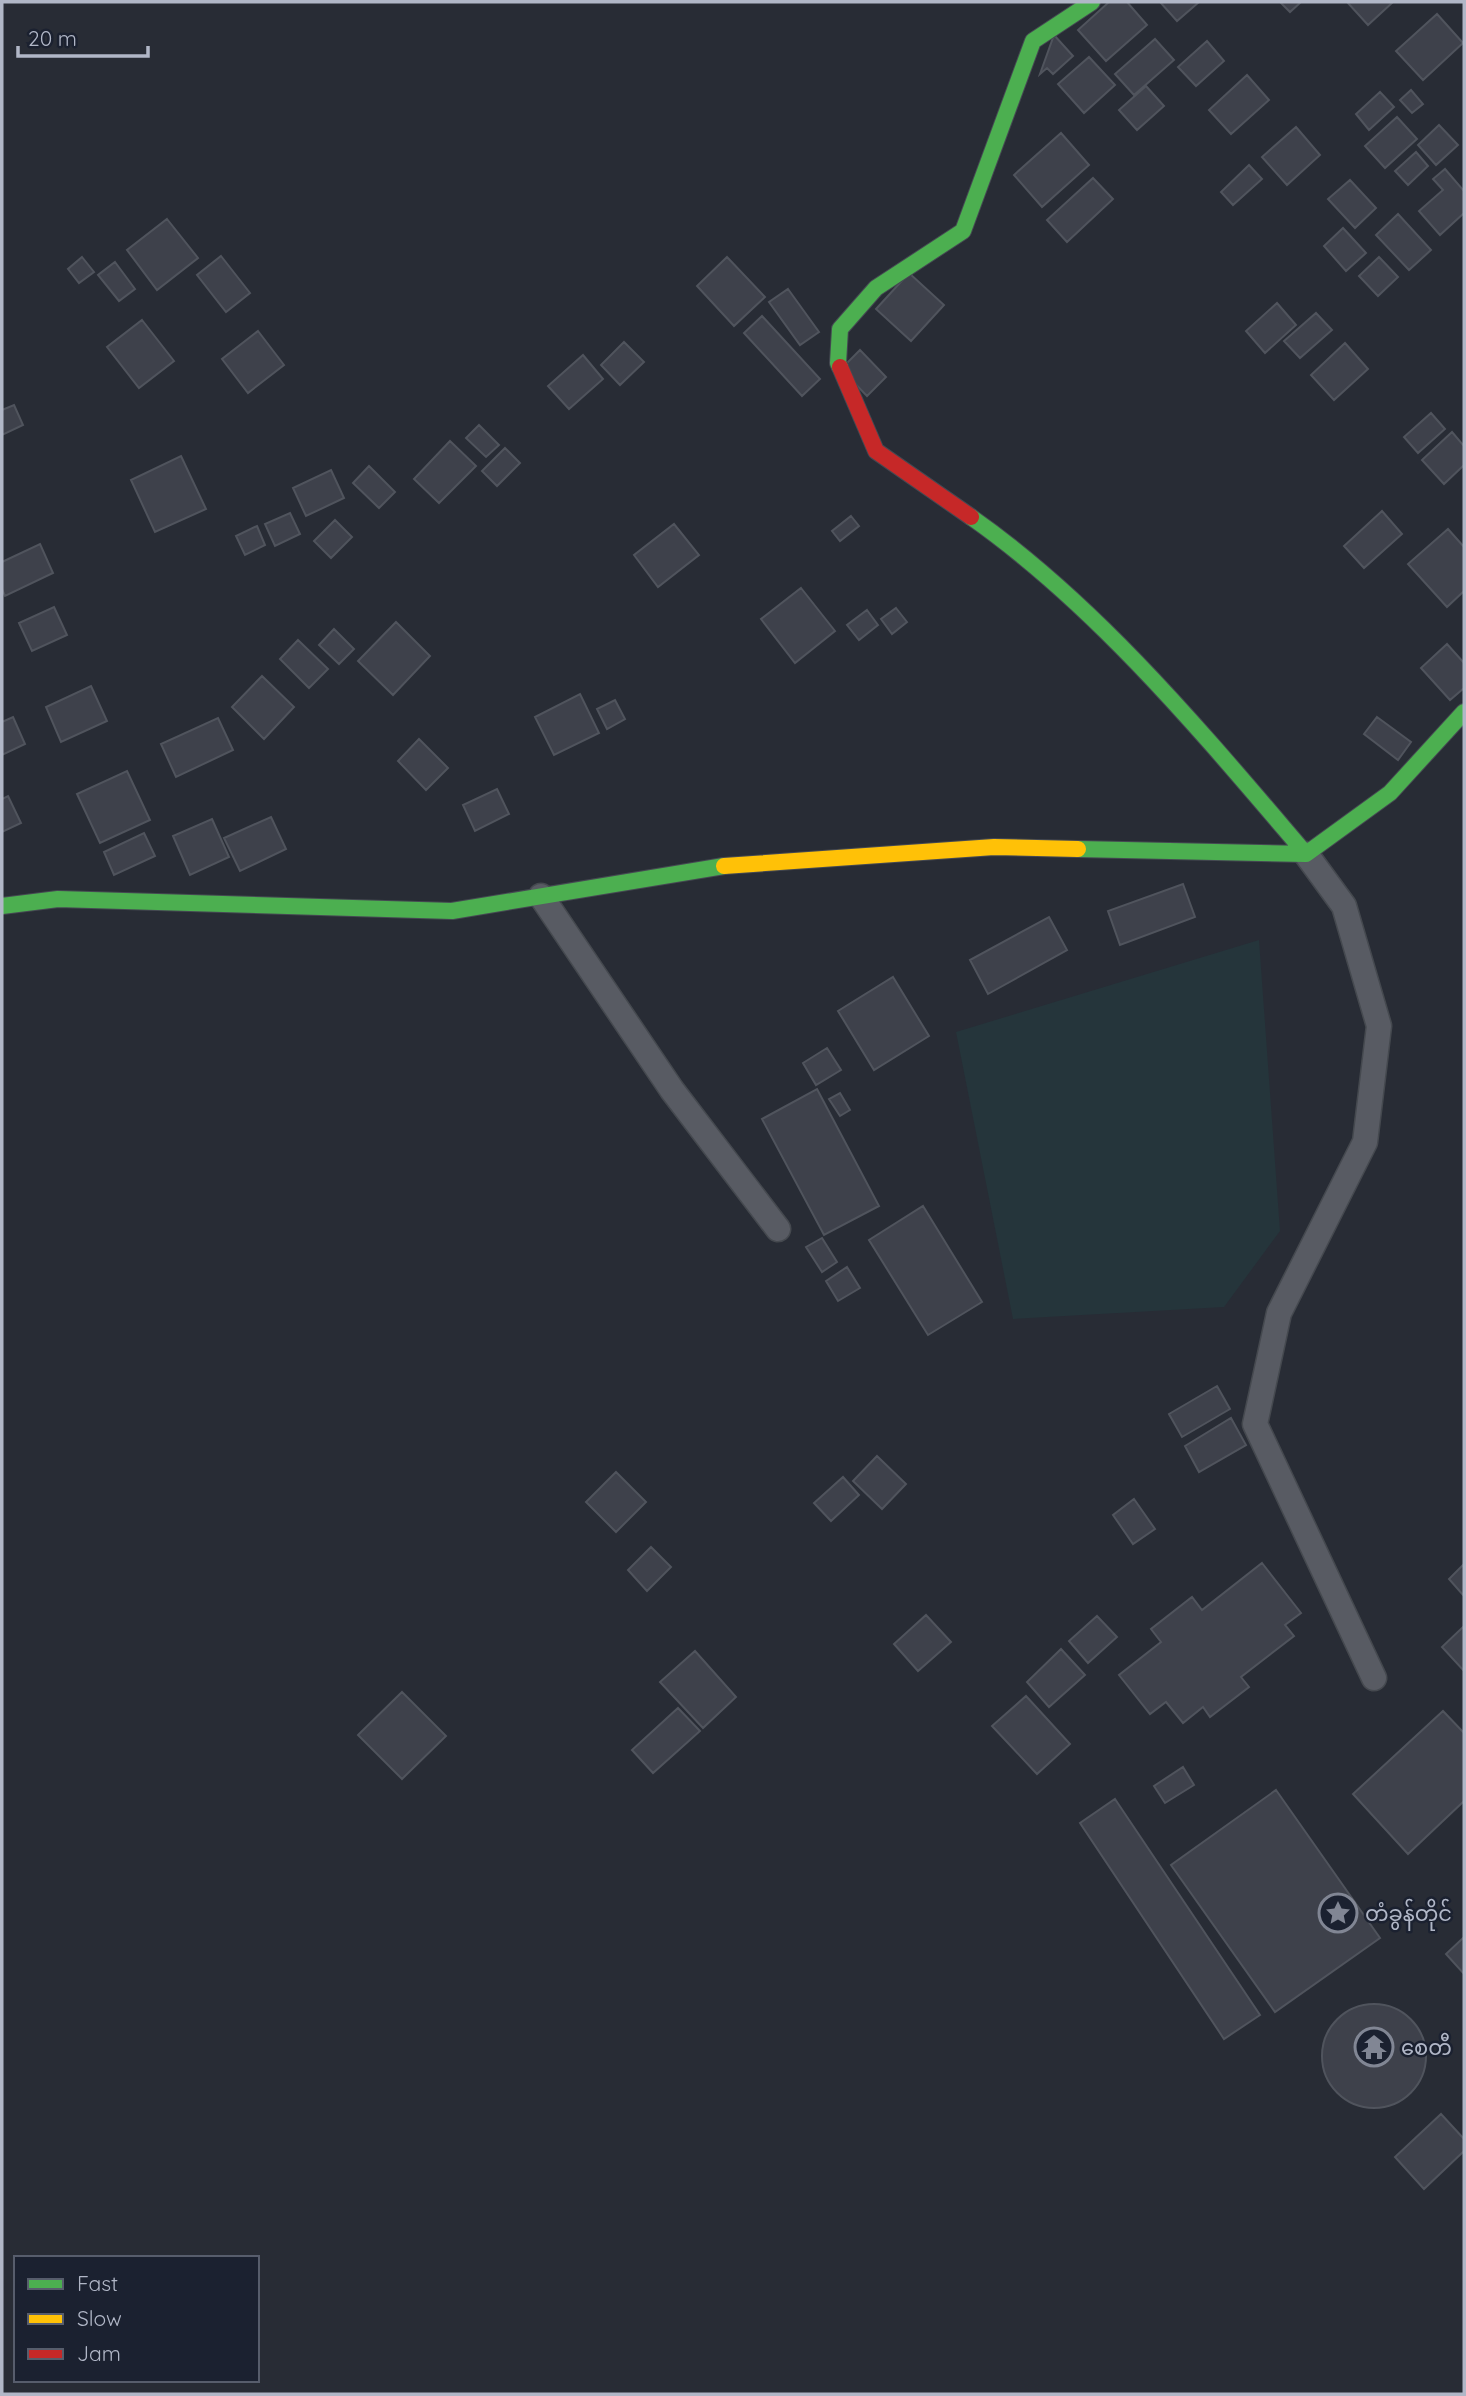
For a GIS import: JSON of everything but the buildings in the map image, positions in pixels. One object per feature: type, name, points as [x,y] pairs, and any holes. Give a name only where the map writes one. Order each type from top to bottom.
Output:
[{"type":"street","points":[[1092,2],[1033,41],[963,231],[876,288],[840,329],[838,363],[876,451],[995,534],[1088,613],[1216,748],[1306,854]]},
{"type":"street","points":[[2,906],[58,899],[452,911],[722,866],[994,846],[1306,854],[1390,793],[1464,712]]},
{"type":"lane","points":[[1306,854],[1344,906],[1379,1026],[1365,1142],[1279,1312],[1255,1424],[1374,1678]]},
{"type":"lane","points":[[541,896],[672,1090],[778,1230]]},
{"type":"shaded area","points":[[1259,940],[1280,1231],[1224,1307],[1013,1319],[956,1032]]},
{"type":"traffic: fast","points":[[840,367],[840,329],[876,288],[963,231],[1033,41],[1092,2]]},
{"type":"traffic: fast","points":[[971,517],[1018,552],[1107,632],[1189,719],[1306,854]]},
{"type":"traffic: fast","points":[[1078,849],[1306,854],[1390,793],[1464,712]]},
{"type":"traffic: fast","points":[[2,906],[58,899],[452,911],[724,866]]},
{"type":"traffic: slow","points":[[724,866],[994,847],[1078,849]]},
{"type":"traffic: jam","points":[[840,367],[876,451],[971,517]]},
{"type":"place","name":"တံခွန်တိုင်","points":[[1338,1913]]},
{"type":"place","name":"စေတီ","points":[[1374,2047]]}]
